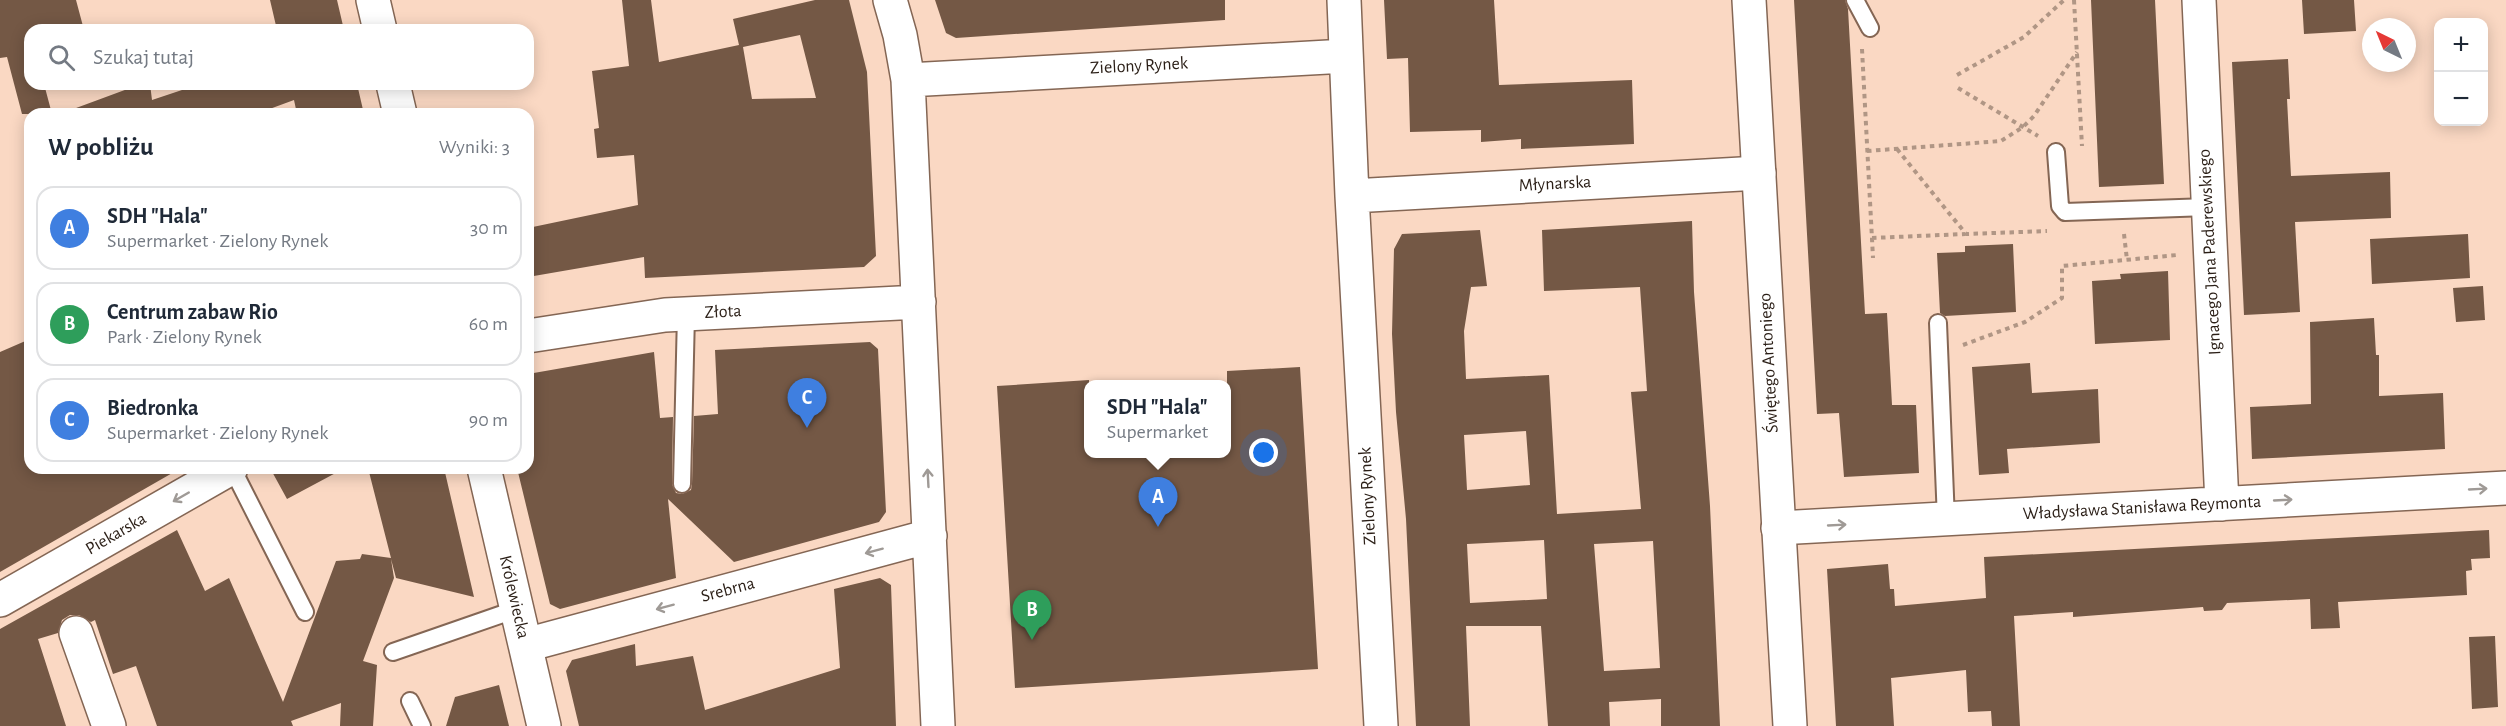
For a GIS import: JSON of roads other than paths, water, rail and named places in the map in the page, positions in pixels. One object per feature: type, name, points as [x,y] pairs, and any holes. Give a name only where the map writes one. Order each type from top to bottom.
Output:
[{"type":"street","points":[[373,0],[379,24]]},
{"type":"street","points":[[890,0],[900,35],[908,80],[938,726]]},
{"type":"street","points":[[1344,0],[1346,56]]},
{"type":"street","name":"Świętego Antoniego","points":[[1749,0],[1790,726]]},
{"type":"street","name":"Ignacego Jana Paderewskiego","points":[[2199,0],[2222,504]]},
{"type":"street","name":"Zielony Rynek","points":[[908,80],[1346,56],[1381,726]]},
{"type":"street","points":[[394,90],[399,108]]},
{"type":"street","name":"Młynarska","points":[[1352,196],[1759,172]]},
{"type":"street","name":"Złota","points":[[534,335],[632,319],[686,314],[919,302]]},
{"type":"street","name":"Piekarska","points":[[0,600],[221,474]]},
{"type":"street","name":"Królewiecka","points":[[485,474],[544,726]]},
{"type":"street","name":"Władysława Stanisława Reymonta","points":[[1778,528],[2506,488]]},
{"type":"street","name":"Srebrna","points":[[526,645],[930,536]]},
{"type":"street","points":[[76,633],[109,726]]},
{"type":"lane","points":[[1857,4],[1870,28]]},
{"type":"lane","points":[[2056,152],[2060,206],[2065,212],[2208,207]]},
{"type":"lane","points":[[682,484],[686,314]]},
{"type":"lane","points":[[1938,323],[1946,519]]},
{"type":"lane","points":[[235,474],[305,612]]},
{"type":"lane","points":[[393,652],[517,609]]},
{"type":"lane","points":[[410,701],[422,726]]},
{"type":"place","name":"Biedronka","points":[[807,428]]},
{"type":"place","name":"SDH \"Hala\"","points":[[1158,527]]},
{"type":"place","name":"Centrum zabaw Rio","points":[[1032,640]]}]
